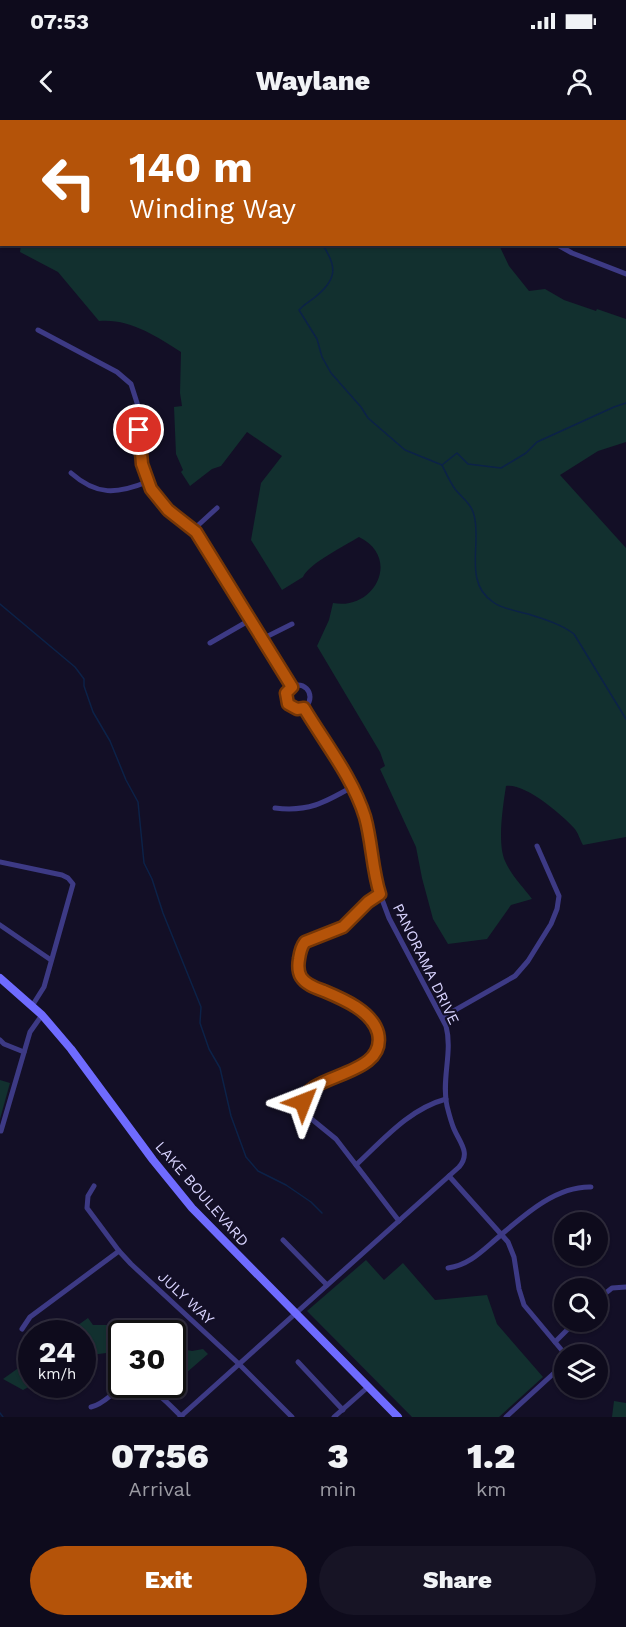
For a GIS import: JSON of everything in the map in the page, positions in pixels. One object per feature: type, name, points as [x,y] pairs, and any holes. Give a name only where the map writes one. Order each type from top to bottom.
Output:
[{"type":"main road","name":"LAKE BOULEVARD","points":[[0,978],[42,1015],[173,1185],[215,1232],[398,1417]]},
{"type":"street","points":[[560,246],[626,274]]},
{"type":"street","name":"PANORAMA DRIVE","points":[[38,330],[117,372],[131,384],[138,406],[141,453],[147,482],[168,510],[194,529],[292,687]]},
{"type":"street","points":[[70,473],[90,487],[111,492],[147,482]]},
{"type":"street","points":[[194,529],[217,508]]},
{"type":"street","points":[[210,643],[250,620]]},
{"type":"street","points":[[262,639],[292,624]]},
{"type":"street","name":"PANORAMA DRIVE","points":[[302,686],[308,691],[310,699],[304,708],[297,709],[288,704],[286,693],[292,687],[302,686]]},
{"type":"street","name":"PANORAMA DRIVE","points":[[181,1417],[462,1164],[465,1152],[451,1121],[446,1099],[448,1035],[442,1017],[410,958],[380,894],[364,816],[352,787],[304,708]]},
{"type":"street","points":[[275,808],[296,810],[308,808],[352,787]]},
{"type":"street","points":[[442,1017],[514,976],[528,961],[551,924],[559,896],[537,846]]},
{"type":"street","points":[[0,862],[65,876],[72,881],[72,889],[44,987],[32,1006]]},
{"type":"street","points":[[380,894],[368,902],[343,927],[308,939],[301,948],[298,964],[302,979],[365,1014],[373,1021],[378,1045],[367,1060],[348,1073],[311,1087],[303,1097],[304,1108],[309,1117],[336,1139],[399,1221]]},
{"type":"street","points":[[0,925],[51,960]]},
{"type":"street","points":[[1,1131],[30,1032],[42,1015]]},
{"type":"street","points":[[0,1040],[24,1052]]},
{"type":"street","points":[[356,1165],[414,1113],[432,1103],[446,1099]]},
{"type":"street","points":[[449,1176],[502,1234],[513,1254],[524,1305],[555,1342],[565,1332]]},
{"type":"street","name":"JULY WAY","points":[[94,1186],[88,1196],[87,1208],[119,1251],[292,1417]]},
{"type":"street","points":[[448,1268],[460,1266],[473,1259],[534,1209],[558,1194],[575,1188],[591,1187]]},
{"type":"street","points":[[283,1240],[327,1285]]},
{"type":"street","points":[[28,1320],[119,1251]]},
{"type":"street","points":[[608,1291],[612,1288],[626,1287]]},
{"type":"street","points":[[298,1362],[343,1410]]},
{"type":"street","points":[[506,1417],[554,1373]]},
{"type":"street","points":[[91,1407],[100,1404],[124,1386],[137,1384],[154,1390],[181,1417]]},
{"type":"street","points":[[334,1417],[368,1387]]},
{"type":"green space","points":[[21,246],[499,246],[509,266],[529,291],[545,289],[564,300],[626,319],[626,442],[598,451],[560,475],[626,548],[626,837],[583,845],[575,830],[552,808],[523,789],[506,786],[501,824],[503,853],[510,871],[532,899],[511,905],[487,939],[448,944],[433,919],[416,847],[380,769],[385,766],[380,752],[317,646],[329,620],[333,603],[348,603],[360,599],[371,591],[378,581],[379,557],[372,546],[359,537],[319,561],[303,577],[282,590],[251,540],[261,483],[282,456],[247,432],[221,466],[212,469],[190,486],[181,472],[183,470],[176,454],[174,407],[182,406],[181,352],[142,329],[121,322],[99,321],[58,272],[20,252]]},
{"type":"green space","points":[[0,1080],[10,1083],[0,1119]]},
{"type":"green space","points":[[366,1260],[384,1280],[403,1263],[435,1300],[487,1295],[497,1324],[543,1377],[499,1417],[412,1417],[307,1311]]},
{"type":"green space","points":[[96,1325],[108,1325],[108,1353],[96,1354]]},
{"type":"green space","points":[[203,1349],[208,1354],[186,1373],[186,1350]]},
{"type":"green space","points":[[18,1368],[18,1387],[3,1379]]},
{"type":"green space","points":[[614,1401],[626,1403],[626,1417],[612,1417]]},
{"type":"waterway","points":[[323,246],[333,266],[331,279],[322,291],[299,310],[317,339],[322,357],[331,373],[368,418],[405,450],[442,465],[453,486],[473,511],[476,526],[476,573],[478,584],[484,594],[501,606],[552,622],[574,634],[626,719]]},
{"type":"waterway","points":[[442,465],[457,453],[468,464],[501,468],[526,453],[537,442],[626,403]]},
{"type":"waterway","points":[[0,604],[75,667],[84,679],[84,686],[93,712],[110,741],[138,802],[144,863],[201,1007],[200,1023],[209,1049],[220,1068],[231,1116],[246,1157],[258,1171],[286,1185],[311,1202],[322,1213]]},
{"type":"waterway","points":[[0,1413],[3,1417]]},
{"type":"route","points":[[139,430],[142,464],[151,489],[168,510],[196,532],[292,687],[286,693],[286,701],[293,708],[304,708],[352,787],[368,829],[380,894],[368,902],[343,927],[308,939],[300,951],[298,968],[302,979],[310,985],[335,996],[370,1017],[376,1029],[378,1042],[375,1051],[356,1068],[309,1088],[303,1097],[303,1102]]}]
